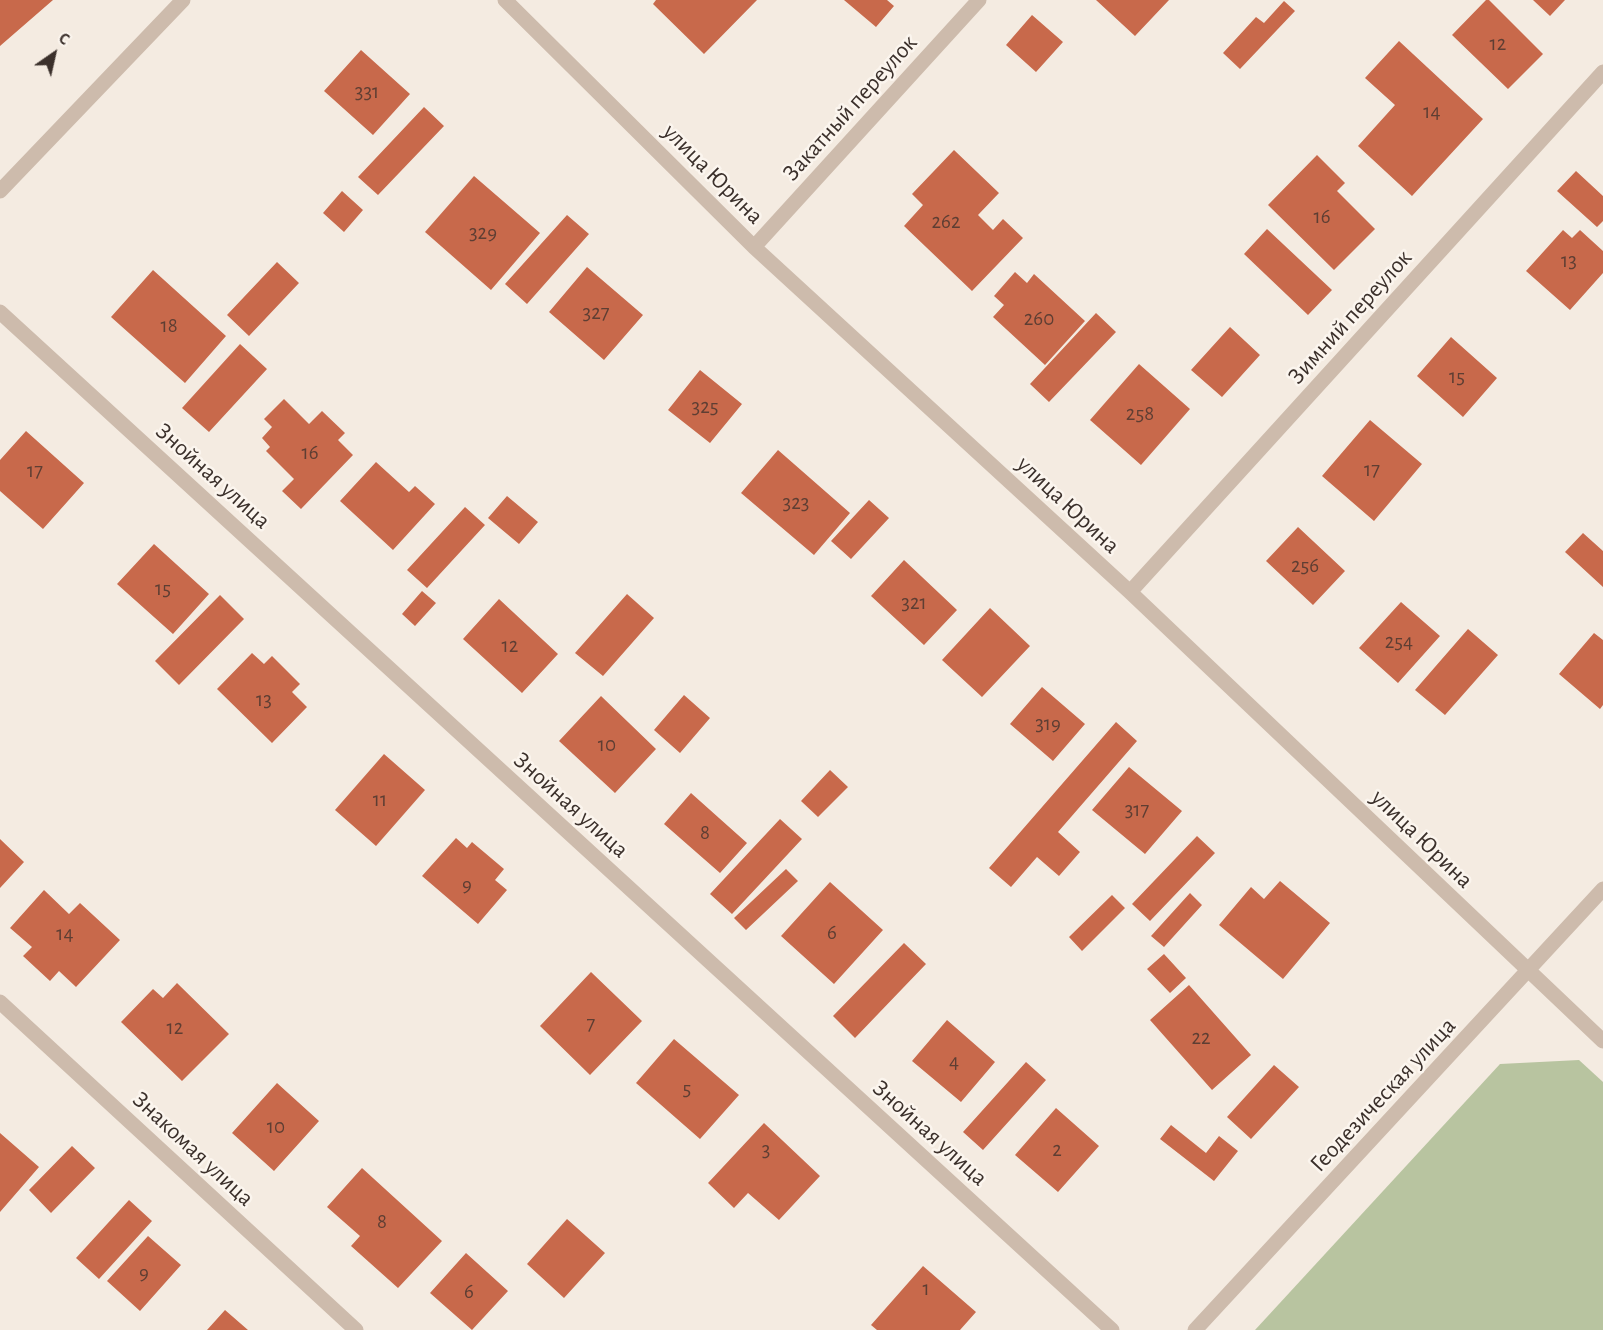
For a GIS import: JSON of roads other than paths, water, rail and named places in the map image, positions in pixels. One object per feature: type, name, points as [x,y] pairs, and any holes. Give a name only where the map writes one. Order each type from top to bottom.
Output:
[{"type":"street","points":[[0,191],[183,0]]},
{"type":"street","name":"улица Юрина","points":[[505,0],[754,247],[1130,592],[1603,1041]]},
{"type":"street","name":"Закатный переулок","points":[[754,247],[979,0]]},
{"type":"street","name":"Зимний переулок","points":[[1130,592],[1603,72]]},
{"type":"street","name":"Знойная улица","points":[[0,312],[1112,1330]]},
{"type":"street","name":"Геодезическая улица","points":[[1195,1330],[1603,889]]},
{"type":"street","name":"Знакомая улица","points":[[0,1002],[356,1330]]}]
